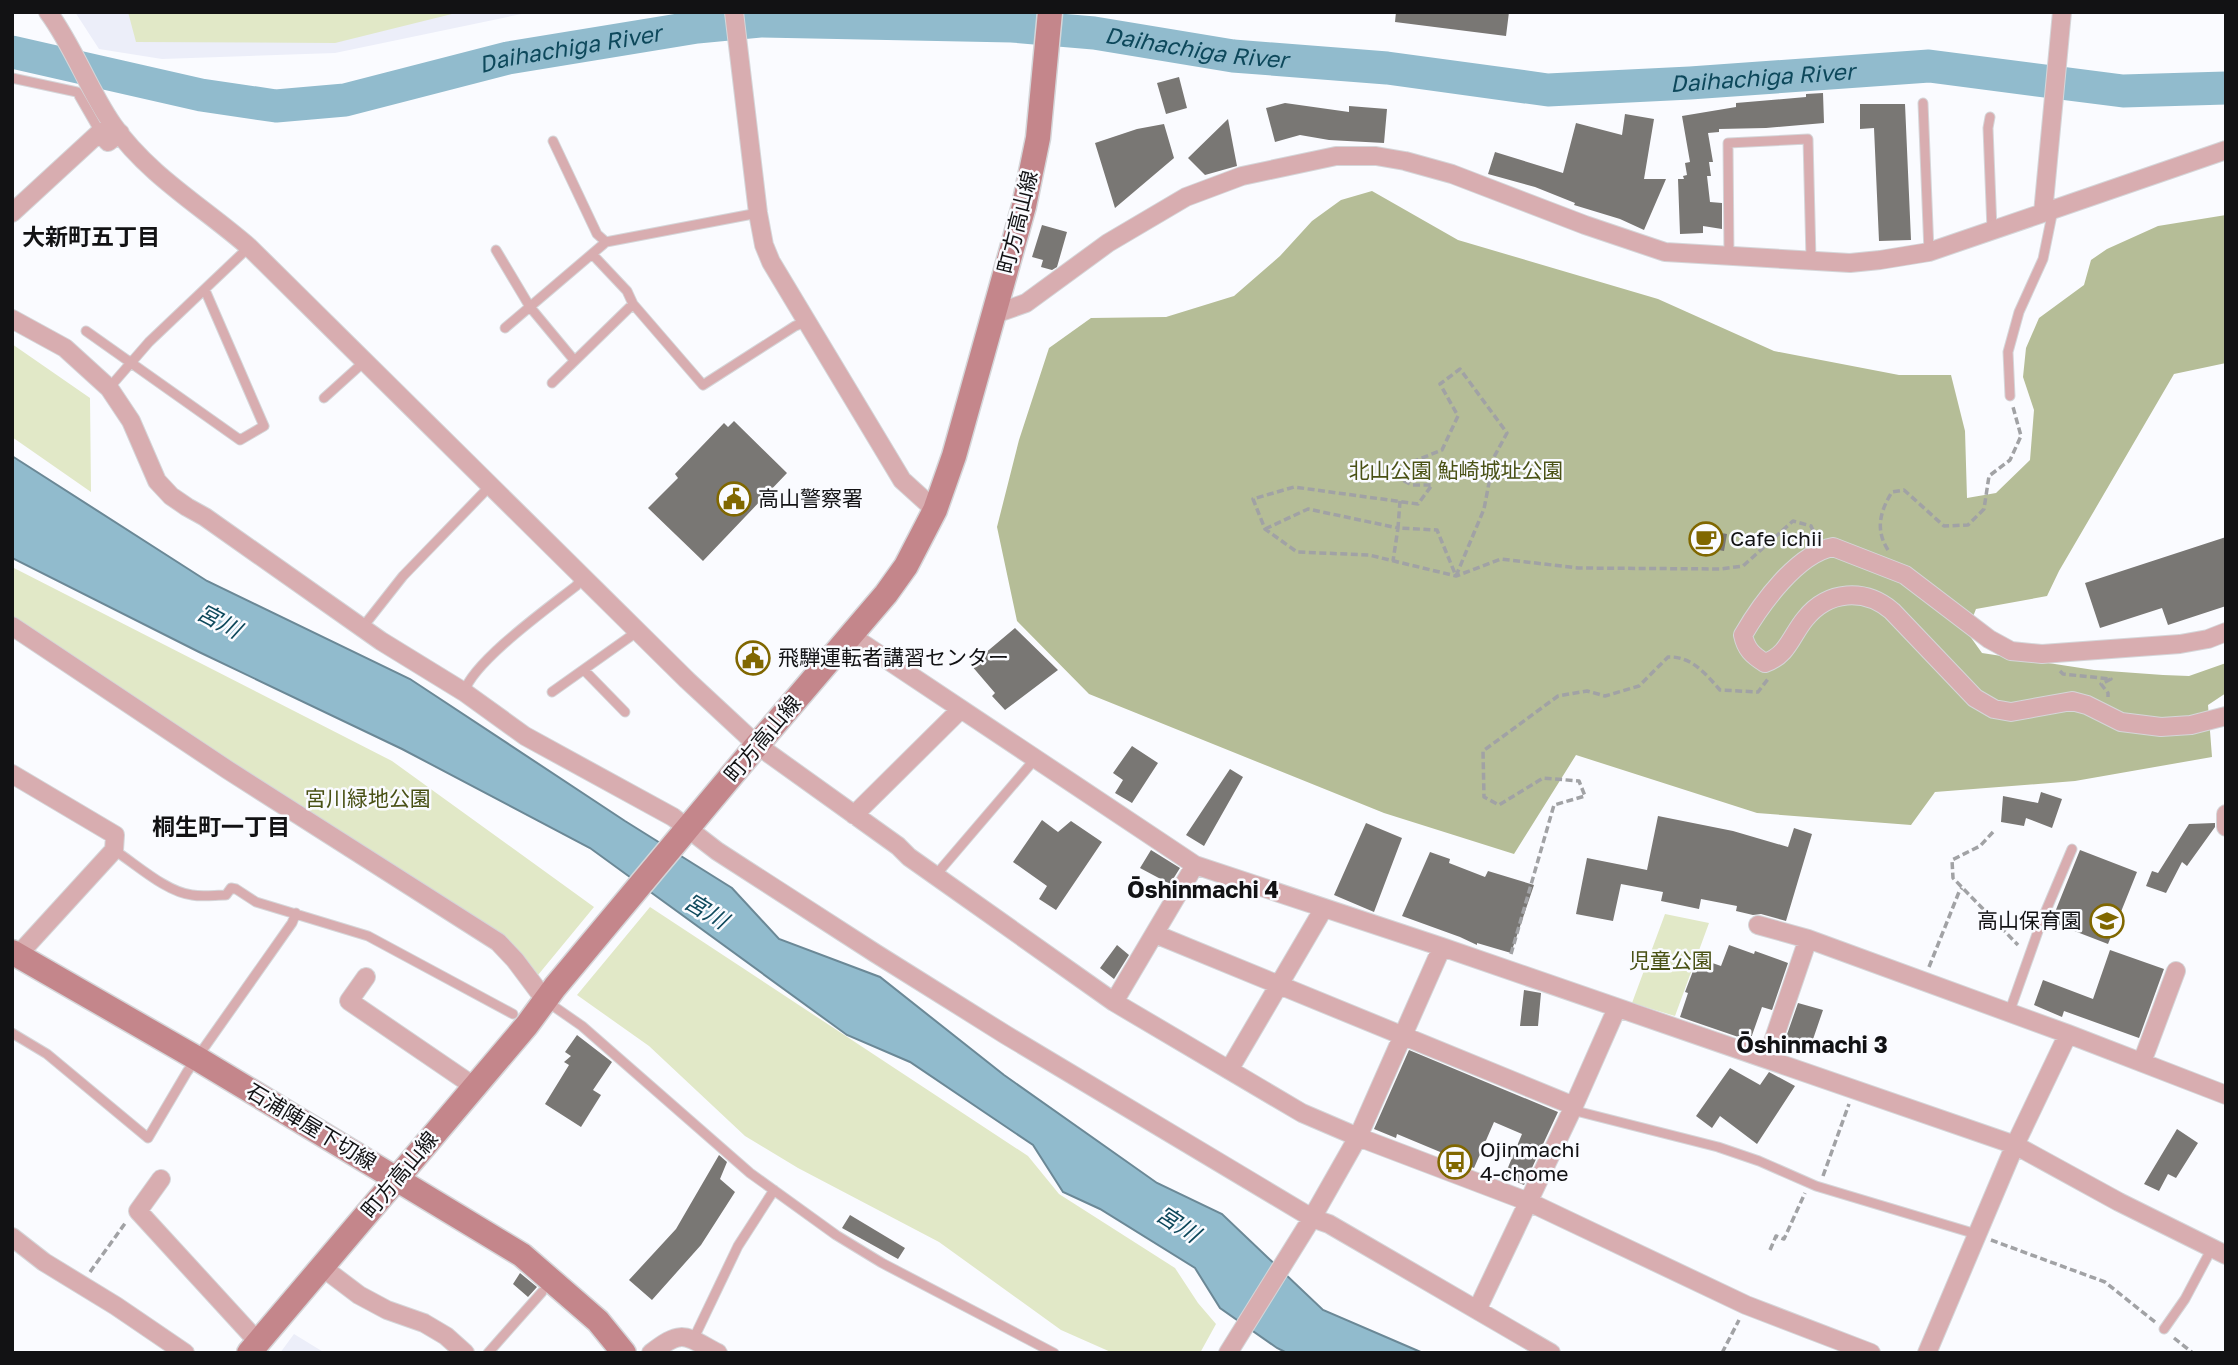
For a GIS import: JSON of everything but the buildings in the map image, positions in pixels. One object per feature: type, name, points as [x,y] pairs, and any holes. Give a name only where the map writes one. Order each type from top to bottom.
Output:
[{"type":"main road","name":"町方高山線","points":[[254,1348],[475,1087],[757,745],[886,594],[906,566],[935,510],[954,456],[1024,206],[1038,138],[1050,12]]},
{"type":"main road","name":"石浦陣屋下切線","points":[[15,953],[198,1059],[522,1255],[598,1321],[624,1353]]},
{"type":"street","points":[[734,12],[764,245],[806,323],[902,480],[935,510]]},
{"type":"street","points":[[2048,212],[2062,12]]},
{"type":"street","points":[[52,18],[111,129],[146,164],[249,247],[757,745],[1114,1002],[1302,1113],[1529,1202],[1746,1305],[1871,1353]]},
{"type":"street","points":[[12,213],[111,129]]},
{"type":"street","points":[[995,314],[1034,298],[1108,243],[1186,197],[1242,176],[1345,156],[1376,156],[1452,174],[1585,225],[1665,252],[1850,262],[1929,252],[2226,150]]},
{"type":"street","points":[[12,319],[65,348],[109,388],[131,421],[163,489],[362,628],[464,692],[525,736],[717,850],[792,901],[1193,1148],[1309,1223],[1329,1224],[1551,1353]]},
{"type":"street","points":[[2226,632],[2195,642],[2025,654],[2001,647],[1905,575],[1833,547],[1821,550],[1786,577],[1752,619],[1743,635],[1746,647],[1755,657],[1765,663],[1777,659],[1791,643],[1805,619],[1826,600],[1861,595],[1882,603],[1892,611],[1975,698],[1987,707],[2011,712],[2072,701],[2104,712],[2121,722],[2161,727],[2191,726],[2226,716]]},
{"type":"street","points":[[12,626],[228,769],[498,942],[550,994]]},
{"type":"street","points":[[850,635],[1195,865],[1442,947],[2015,1145],[2219,1252]]},
{"type":"street","points":[[854,815],[960,710]]},
{"type":"street","points":[[12,774],[115,835],[114,850],[15,953]]},
{"type":"street","points":[[2226,814],[2226,827]]},
{"type":"street","points":[[1114,1002],[1195,865]]},
{"type":"street","points":[[1229,1070],[1324,908]]},
{"type":"street","points":[[1758,925],[1808,939],[2226,1095]]},
{"type":"street","points":[[1155,934],[1573,1108]]},
{"type":"street","points":[[1767,1059],[1808,939]]},
{"type":"street","points":[[1228,1353],[1309,1223],[1358,1137],[1442,947]]},
{"type":"street","points":[[2142,1062],[2176,971]]},
{"type":"street","points":[[366,976],[349,1001],[475,1087]]},
{"type":"street","points":[[1477,1310],[1573,1108],[1617,1008]]},
{"type":"street","points":[[1927,1353],[2015,1145],[2068,1034]]},
{"type":"street","points":[[161,1180],[138,1211],[254,1348]]},
{"type":"street","points":[[12,1237],[44,1262],[185,1353]]},
{"type":"street","points":[[322,1267],[359,1295],[387,1310],[424,1323],[446,1336],[466,1353]]},
{"type":"street","points":[[652,1353],[670,1338],[682,1336],[718,1353]]},
{"type":"lane","points":[[12,78],[77,92],[111,129]]},
{"type":"lane","points":[[1923,103],[1929,252]]},
{"type":"lane","points":[[1990,117],[1988,138],[1992,230]]},
{"type":"lane","points":[[1729,256],[1728,142],[1808,139],[1811,259]]},
{"type":"lane","points":[[553,141],[597,234],[606,242]]},
{"type":"lane","points":[[2010,396],[2008,352],[2019,312],[2043,259],[2048,212]]},
{"type":"lane","points":[[505,328],[593,256],[606,242],[758,213]]},
{"type":"lane","points":[[109,388],[149,342],[249,247]]},
{"type":"lane","points":[[496,250],[530,307],[574,360]]},
{"type":"lane","points":[[593,256],[627,291],[633,304],[703,385],[795,326],[806,323]]},
{"type":"lane","points":[[86,331],[240,440],[264,426],[205,290]]},
{"type":"lane","points":[[552,383],[633,304]]},
{"type":"lane","points":[[324,398],[365,360]]},
{"type":"lane","points":[[362,628],[414,564],[491,485]]},
{"type":"lane","points":[[464,692],[468,681],[491,658],[576,586],[583,577]]},
{"type":"lane","points":[[552,692],[638,631]]},
{"type":"lane","points":[[584,670],[625,712]]},
{"type":"lane","points":[[936,876],[1035,759]]},
{"type":"lane","points":[[2009,1013],[2042,920],[2072,849]]},
{"type":"lane","points":[[114,850],[157,881],[177,891],[191,895],[226,895],[233,888],[256,902],[368,936],[513,1014]]},
{"type":"lane","points":[[12,1033],[47,1054],[148,1138],[175,1091],[292,923],[296,913]]},
{"type":"lane","points":[[550,994],[582,1026],[733,1158],[835,1235],[882,1263],[1054,1353]]},
{"type":"lane","points":[[1573,1108],[1740,1154],[1813,1185],[1976,1234]]},
{"type":"lane","points":[[693,1340],[738,1246],[774,1190]]},
{"type":"lane","points":[[2164,1329],[2219,1252]]},
{"type":"lane","points":[[488,1353],[542,1292]]},
{"type":"path","points":[[1456,576],[1484,509],[1494,457],[1507,433],[1460,369],[1440,384],[1458,416],[1442,450],[1387,472],[1412,485],[1432,485],[1418,504],[1294,487],[1254,499],[1265,529],[1297,552],[1369,555],[1456,576],[1501,559],[1578,568],[1720,569],[1743,566],[1793,520],[1811,526],[1821,550]]},
{"type":"path","points":[[1905,575],[1879,536],[1882,507],[1892,492],[1904,490],[1944,526],[1968,525],[1984,509],[1989,476],[2010,460],[2021,436],[2010,396]]},
{"type":"path","points":[[1393,561],[1400,501]]},
{"type":"path","points":[[1265,529],[1308,509],[1398,528],[1437,530],[1456,576]]},
{"type":"path","points":[[2042,653],[2063,674],[2111,679],[2101,684],[2108,694],[2104,712]]},
{"type":"path","points":[[1507,970],[1554,805],[1585,796],[1579,781],[1543,778],[1499,805],[1484,797],[1483,751],[1559,696],[1587,691],[1605,696],[1639,686],[1668,657],[1682,656],[1703,671],[1720,690],[1758,692],[1770,677],[1777,659]]},
{"type":"path","points":[[1993,832],[1980,846],[1952,860],[1953,878],[2030,957]]},
{"type":"path","points":[[1923,982],[1962,888]]},
{"type":"path","points":[[1770,1250],[1776,1236],[1784,1239],[1813,1185],[1822,1181],[1854,1089]]},
{"type":"path","points":[[80,1285],[129,1217],[138,1211]]},
{"type":"path","points":[[1976,1234],[2105,1282],[2193,1353]]},
{"type":"path","points":[[1722,1353],[1746,1305]]},
{"type":"shaded area","points":[[75,12],[531,12],[335,53],[162,59],[99,49]]},
{"type":"shaded area","points":[[294,1334],[325,1353],[280,1353]]},
{"type":"green space","points":[[128,12],[460,12],[335,43],[136,42]]},
{"type":"green space","name":"北山公園 鮎崎城址公園","points":[[1372,191],[1458,240],[1658,299],[1774,351],[1899,375],[1951,375],[1965,431],[1967,498],[1996,493],[2030,460],[2034,410],[2023,377],[2026,348],[2039,318],[2084,285],[2091,260],[2107,249],[2158,226],[2226,215],[2226,363],[2174,374],[2047,596],[1976,609],[1967,632],[1982,653],[2094,670],[2189,676],[2226,663],[2226,693],[2208,705],[2212,757],[2075,781],[1935,792],[1911,825],[1757,813],[1576,755],[1514,854],[1384,813],[1089,694],[1017,621],[997,527],[1019,440],[1049,348],[1091,318],[1166,317],[1234,296],[1280,256],[1312,221],[1341,200]]},
{"type":"green space","points":[[12,344],[90,398],[91,492],[12,437]]},
{"type":"green space","name":"宮川緑地公園","points":[[12,567],[392,761],[594,907],[538,975],[518,957],[12,618]]},
{"type":"green space","points":[[650,907],[1028,1156],[1059,1194],[1175,1268],[1198,1303],[1216,1324],[1200,1353],[1113,1353],[1061,1330],[939,1242],[798,1168],[745,1136],[649,1046],[577,995]]},
{"type":"green space","name":"児童公園","points":[[1665,914],[1709,923],[1675,1016],[1632,1003]]},
{"type":"water","name":"宮川","points":[[12,456],[207,581],[410,679],[732,888],[779,939],[880,977],[1004,1075],[1157,1183],[1222,1214],[1323,1310],[1423,1353],[1287,1353],[1277,1348],[1220,1308],[1195,1268],[1100,1209],[1063,1192],[1033,1145],[910,1062],[847,1035],[590,848],[402,749],[199,652],[12,558]]},
{"type":"waterway","name":"Daihachiga River","points":[[12,52],[201,95],[276,106],[345,100],[508,58],[697,27],[760,21],[1012,26],[1094,33],[1233,56],[1387,68],[1548,90],[1929,66],[2123,91],[2226,88]]},
{"type":"place","name":"高山警察署","points":[[734,499]]},
{"type":"place","name":"Cafe ichii","points":[[1706,539]]},
{"type":"place","name":"飛騨運転者講習センター","points":[[753,658]]},
{"type":"place","name":"高山保育園","points":[[2107,921]]},
{"type":"place","name":"Ojinmachi 4-chome","points":[[1455,1162]]},
{"type":"district","name":"大新町五丁目","points":[[91,237]]},
{"type":"district","name":"桐生町一丁目","points":[[221,827]]},
{"type":"district","name":"Ōshinmachi 4","points":[[1203,890]]},
{"type":"district","name":"Ōshinmachi 3","points":[[1812,1045]]}]
